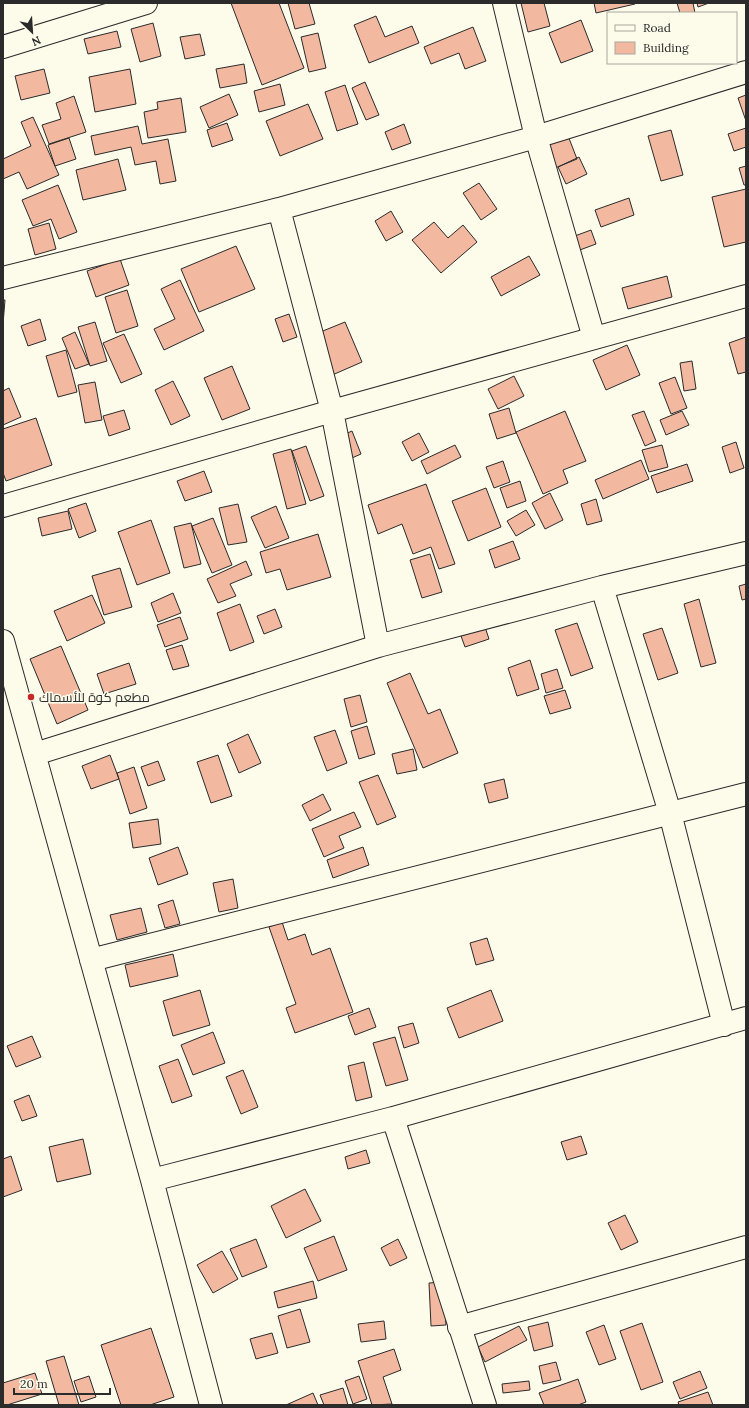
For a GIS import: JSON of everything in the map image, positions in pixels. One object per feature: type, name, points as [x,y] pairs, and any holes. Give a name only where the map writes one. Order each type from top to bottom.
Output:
[{"type":"street","points":[[3,47],[146,3]]},
{"type":"street","points":[[504,3],[536,137],[594,338]]},
{"type":"street","points":[[3,278],[278,209],[536,137],[746,72]]},
{"type":"street","points":[[278,209],[332,411],[378,646]]},
{"type":"street","points":[[3,506],[332,411],[746,296]]},
{"type":"street","points":[[35,754],[378,646],[602,587],[746,553]]},
{"type":"street","points":[[602,587],[670,813],[724,1025]]},
{"type":"street","points":[[3,641],[152,1180],[211,1405]]},
{"type":"street","points":[[91,960],[746,794]]},
{"type":"street","points":[[152,1180],[393,1118],[746,1018]]},
{"type":"street","points":[[393,1118],[485,1405]]},
{"type":"street","points":[[459,1327],[746,1247]]},
{"type":"building","points":[[231,3],[279,3],[304,68],[262,85]]},
{"type":"building","points":[[288,3],[309,3],[315,24],[295,29]]},
{"type":"building","points":[[521,3],[544,3],[550,26],[528,32]]},
{"type":"building","points":[[594,3],[634,3],[635,4],[596,13]]},
{"type":"building","points":[[677,3],[693,3],[695,12],[680,12]]},
{"type":"building","points":[[697,3],[709,3],[698,7]]},
{"type":"building","points":[[376,16],[385,37],[412,26],[419,43],[369,63],[354,25]]},
{"type":"building","points":[[581,20],[593,51],[561,63],[549,33]]},
{"type":"building","points":[[153,23],[161,56],[140,62],[131,29]]},
{"type":"building","points":[[473,27],[486,61],[465,69],[459,53],[431,64],[424,47]]},
{"type":"building","points":[[117,31],[121,47],[88,54],[84,39]]},
{"type":"building","points":[[318,33],[326,68],[309,72],[301,37]]},
{"type":"building","points":[[200,34],[205,55],[185,59],[180,37]]},
{"type":"building","points":[[244,64],[247,83],[220,88],[216,69]]},
{"type":"building","points":[[44,69],[50,93],[21,100],[15,76]]},
{"type":"building","points":[[130,69],[136,104],[95,112],[89,77]]},
{"type":"building","points":[[365,82],[379,115],[366,120],[352,88]]},
{"type":"building","points":[[280,84],[285,105],[259,112],[254,91]]},
{"type":"building","points":[[345,85],[358,124],[337,131],[325,92]]},
{"type":"building","points":[[229,94],[238,115],[209,128],[200,107]]},
{"type":"building","points":[[746,95],[746,121],[738,98]]},
{"type":"building","points":[[74,96],[86,132],[49,144],[42,125],[61,119],[56,103]]},
{"type":"building","points":[[181,98],[186,132],[148,138],[144,112],[158,109],[157,102]]},
{"type":"building","points":[[308,104],[323,139],[280,156],[266,121]]},
{"type":"building","points":[[33,117],[59,175],[27,189],[19,172],[3,179],[3,159],[31,146],[21,122]]},
{"type":"building","points":[[227,123],[233,140],[212,147],[207,130]]},
{"type":"building","points":[[404,124],[411,143],[392,150],[385,132]]},
{"type":"building","points":[[138,126],[142,144],[168,139],[176,181],[160,184],[156,161],[135,165],[131,147],[95,155],[91,136]]},
{"type":"building","points":[[746,128],[746,147],[734,151],[728,134]]},
{"type":"building","points":[[671,130],[683,175],[661,181],[648,136]]},
{"type":"building","points":[[567,133],[577,159],[543,173],[532,148]]},
{"type":"building","points":[[69,138],[76,159],[55,166],[48,145]]},
{"type":"building","points":[[579,157],[587,174],[566,184],[558,167]]},
{"type":"building","points":[[118,159],[126,190],[83,200],[76,170]]},
{"type":"building","points":[[746,166],[746,185],[744,185],[739,168]]},
{"type":"building","points":[[479,183],[497,209],[481,220],[463,193]]},
{"type":"building","points":[[58,185],[77,232],[59,239],[51,219],[33,226],[22,200]]},
{"type":"building","points":[[746,189],[746,242],[724,247],[712,197]]},
{"type":"building","points":[[629,198],[634,215],[601,227],[595,210]]},
{"type":"building","points":[[391,211],[403,232],[386,241],[375,221]]},
{"type":"building","points":[[434,222],[448,238],[463,225],[477,242],[441,273],[412,240]]},
{"type":"building","points":[[49,223],[56,249],[35,255],[28,229]]},
{"type":"building","points":[[591,230],[596,244],[569,254],[564,240]]},
{"type":"building","points":[[236,246],[255,289],[199,312],[181,269]]},
{"type":"building","points":[[529,256],[540,275],[501,296],[491,277]]},
{"type":"building","points":[[120,259],[129,285],[96,297],[87,271]]},
{"type":"building","points":[[667,276],[672,297],[628,309],[622,288]]},
{"type":"building","points":[[180,280],[204,331],[164,350],[154,329],[175,319],[161,289]]},
{"type":"building","points":[[127,290],[138,326],[116,333],[105,297]]},
{"type":"building","points":[[3,300],[5,300],[3,324]]},
{"type":"building","points":[[289,314],[297,337],[283,342],[275,319]]},
{"type":"building","points":[[40,319],[46,340],[28,346],[21,326]]},
{"type":"building","points":[[95,322],[107,361],[90,366],[78,327]]},
{"type":"building","points":[[345,322],[362,362],[330,376],[313,335]]},
{"type":"building","points":[[75,332],[89,364],[75,369],[62,338]]},
{"type":"building","points":[[124,334],[142,374],[121,383],[103,343]]},
{"type":"building","points":[[746,337],[746,372],[738,374],[729,343]]},
{"type":"building","points":[[627,345],[640,375],[606,390],[593,360]]},
{"type":"building","points":[[66,350],[77,392],[58,397],[46,356]]},
{"type":"building","points":[[692,361],[696,389],[684,391],[680,363]]},
{"type":"building","points":[[232,366],[250,409],[222,420],[204,378]]},
{"type":"building","points":[[514,376],[524,396],[498,409],[488,389]]},
{"type":"building","points":[[675,377],[687,408],[671,414],[659,383]]},
{"type":"building","points":[[173,381],[190,416],[171,425],[155,390]]},
{"type":"building","points":[[95,382],[102,420],[85,423],[78,385]]},
{"type":"building","points":[[9,388],[21,417],[3,425],[3,391]]},
{"type":"building","points":[[509,408],[516,433],[497,439],[489,414]]},
{"type":"building","points":[[124,410],[130,429],[109,436],[103,416]]},
{"type":"building","points":[[565,411],[586,461],[563,470],[568,483],[543,494],[516,432]]},
{"type":"building","points":[[644,411],[656,441],[645,446],[632,415]]},
{"type":"building","points":[[682,411],[689,425],[666,435],[660,420]]},
{"type":"building","points":[[36,418],[52,465],[6,481],[3,473],[3,429]]},
{"type":"building","points":[[352,431],[361,454],[345,461],[336,438]]},
{"type":"building","points":[[419,433],[429,452],[412,461],[402,442]]},
{"type":"building","points":[[736,442],[744,468],[730,473],[722,447]]},
{"type":"building","points":[[455,445],[461,457],[427,474],[421,461]]},
{"type":"building","points":[[662,445],[668,467],[649,472],[642,450]]},
{"type":"building","points":[[306,446],[324,496],[310,501],[292,451]]},
{"type":"building","points":[[291,449],[306,504],[287,509],[273,454]]},
{"type":"building","points":[[641,460],[649,479],[603,499],[595,480]]},
{"type":"building","points":[[503,461],[510,482],[494,488],[486,467]]},
{"type":"building","points":[[687,464],[693,481],[657,493],[651,476]]},
{"type":"building","points":[[204,471],[212,492],[185,501],[177,481]]},
{"type":"building","points":[[520,481],[526,501],[507,508],[500,488]]},
{"type":"building","points":[[426,484],[455,564],[439,569],[431,547],[413,554],[402,524],[378,534],[368,505]]},
{"type":"building","points":[[486,488],[501,527],[468,541],[452,501]]},
{"type":"building","points":[[550,493],[563,520],[545,529],[532,503]]},
{"type":"building","points":[[596,499],[602,521],[587,525],[581,504]]},
{"type":"building","points":[[86,503],[96,531],[79,538],[68,509]]},
{"type":"building","points":[[238,504],[247,542],[228,545],[219,508]]},
{"type":"building","points":[[276,506],[289,538],[265,548],[251,517]]},
{"type":"building","points":[[526,510],[535,525],[516,536],[507,521]]},
{"type":"building","points":[[68,511],[72,529],[42,536],[38,518]]},
{"type":"building","points":[[213,518],[232,565],[212,573],[192,526]]},
{"type":"building","points":[[151,520],[170,573],[137,585],[118,532]]},
{"type":"building","points":[[191,523],[201,564],[184,568],[174,527]]},
{"type":"building","points":[[318,534],[331,577],[287,590],[280,569],[266,573],[260,552]]},
{"type":"building","points":[[513,541],[520,559],[495,568],[489,550]]},
{"type":"building","points":[[430,554],[442,592],[422,598],[410,560]]},
{"type":"building","points":[[246,561],[252,575],[230,584],[236,596],[218,603],[207,579]]},
{"type":"building","points":[[120,568],[132,607],[104,615],[92,576]]},
{"type":"building","points":[[746,584],[746,599],[742,600],[739,586]]},
{"type":"building","points":[[173,593],[181,613],[158,622],[151,603]]},
{"type":"building","points":[[92,595],[105,623],[67,641],[54,611]]},
{"type":"building","points":[[699,599],[716,663],[701,667],[684,604]]},
{"type":"building","points":[[240,604],[254,642],[230,651],[217,613]]},
{"type":"building","points":[[275,609],[282,627],[264,634],[257,616]]},
{"type":"building","points":[[180,617],[188,639],[165,647],[157,625]]},
{"type":"building","points":[[577,623],[593,668],[571,676],[555,630]]},
{"type":"building","points":[[485,627],[489,639],[465,647],[461,636]]},
{"type":"building","points":[[662,628],[678,673],[658,680],[643,634]]},
{"type":"building","points":[[182,645],[189,666],[173,670],[166,650]]},
{"type":"building","points":[[61,646],[88,710],[57,724],[30,659]]},
{"type":"building","points":[[530,660],[539,689],[517,696],[508,668]]},
{"type":"building","points":[[129,663],[136,684],[104,694],[97,674]]},
{"type":"building","points":[[557,669],[563,688],[546,693],[541,674]]},
{"type":"building","points":[[410,673],[428,714],[440,709],[458,753],[423,768],[387,683]]},
{"type":"building","points":[[565,690],[571,708],[550,714],[544,696]]},
{"type":"building","points":[[360,695],[367,722],[351,727],[344,699]]},
{"type":"building","points":[[367,726],[375,754],[359,759],[351,731]]},
{"type":"building","points":[[335,730],[347,763],[327,771],[314,737]]},
{"type":"building","points":[[248,734],[261,763],[239,773],[227,744]]},
{"type":"building","points":[[413,749],[417,770],[397,774],[392,754]]},
{"type":"building","points":[[110,755],[119,779],[91,789],[82,766]]},
{"type":"building","points":[[218,755],[232,796],[211,803],[197,762]]},
{"type":"building","points":[[158,761],[165,780],[148,786],[141,767]]},
{"type":"building","points":[[134,767],[147,808],[130,814],[117,773]]},
{"type":"building","points":[[378,775],[396,817],[377,825],[359,782]]},
{"type":"building","points":[[504,779],[508,798],[489,803],[484,784]]},
{"type":"building","points":[[323,794],[331,810],[310,821],[302,805]]},
{"type":"building","points":[[354,812],[361,827],[339,836],[344,848],[324,857],[312,829]]},
{"type":"building","points":[[158,819],[161,844],[133,848],[129,823]]},
{"type":"building","points":[[178,847],[188,874],[158,885],[149,858]]},
{"type":"building","points":[[363,847],[369,865],[333,878],[327,860]]},
{"type":"building","points":[[233,879],[238,908],[219,912],[213,883]]},
{"type":"building","points":[[173,900],[180,924],[165,928],[158,905]]},
{"type":"building","points":[[141,908],[147,932],[117,940],[110,915]]},
{"type":"building","points":[[282,922],[288,940],[305,934],[312,955],[330,948],[353,1012],[295,1033],[286,1008],[296,1004],[269,927]]},
{"type":"building","points":[[487,938],[494,960],[476,965],[470,943]]},
{"type":"building","points":[[173,954],[178,976],[130,987],[125,965]]},
{"type":"building","points":[[200,990],[210,1025],[173,1036],[163,1001]]},
{"type":"building","points":[[491,990],[503,1021],[459,1038],[447,1008]]},
{"type":"building","points":[[369,1008],[376,1027],[355,1035],[348,1016]]},
{"type":"building","points":[[413,1023],[419,1043],[404,1048],[398,1027]]},
{"type":"building","points":[[213,1032],[225,1063],[193,1075],[181,1045]]},
{"type":"building","points":[[32,1036],[41,1057],[16,1067],[7,1046]]},
{"type":"building","points":[[395,1037],[408,1080],[386,1086],[373,1043]]},
{"type":"building","points":[[178,1059],[192,1096],[172,1103],[159,1066]]},
{"type":"building","points":[[364,1062],[372,1097],[356,1101],[348,1066]]},
{"type":"building","points":[[243,1070],[258,1107],[241,1114],[226,1077]]},
{"type":"building","points":[[29,1095],[37,1116],[22,1121],[14,1101]]},
{"type":"building","points":[[581,1136],[587,1154],[567,1160],[561,1142]]},
{"type":"building","points":[[83,1139],[91,1174],[57,1182],[49,1147]]},
{"type":"building","points":[[366,1150],[370,1163],[348,1169],[345,1157]]},
{"type":"building","points":[[11,1156],[22,1190],[3,1197],[3,1159]]},
{"type":"building","points":[[305,1189],[321,1221],[286,1238],[271,1206]]},
{"type":"building","points":[[625,1215],[638,1242],[621,1250],[608,1223]]},
{"type":"building","points":[[334,1236],[347,1270],[318,1281],[304,1248]]},
{"type":"building","points":[[256,1239],[267,1267],[242,1277],[230,1249]]},
{"type":"building","points":[[398,1239],[407,1258],[390,1266],[381,1248]]},
{"type":"building","points":[[222,1251],[238,1279],[213,1293],[197,1265]]},
{"type":"building","points":[[313,1281],[317,1298],[278,1308],[274,1292]]},
{"type":"building","points":[[443,1282],[446,1325],[431,1326],[429,1283]]},
{"type":"building","points":[[300,1309],[310,1342],[287,1348],[278,1316]]},
{"type":"building","points":[[384,1321],[386,1339],[361,1342],[358,1324]]},
{"type":"building","points":[[548,1322],[553,1346],[534,1351],[528,1327]]},
{"type":"building","points":[[642,1323],[663,1382],[641,1390],[620,1331]]},
{"type":"building","points":[[604,1325],[616,1359],[599,1365],[586,1332]]},
{"type":"building","points":[[519,1326],[527,1340],[485,1362],[478,1347]]},
{"type":"building","points":[[151,1328],[174,1397],[150,1405],[121,1405],[101,1345]]},
{"type":"building","points":[[272,1333],[278,1353],[256,1359],[250,1339]]},
{"type":"building","points":[[394,1349],[401,1370],[383,1377],[392,1404],[372,1405],[358,1361]]},
{"type":"building","points":[[64,1356],[79,1405],[59,1405],[46,1361]]},
{"type":"building","points":[[556,1362],[561,1380],[543,1384],[539,1366]]},
{"type":"building","points":[[700,1371],[707,1388],[680,1399],[673,1382]]},
{"type":"building","points":[[35,1373],[42,1394],[3,1405],[3,1383]]},
{"type":"building","points":[[89,1376],[96,1397],[81,1402],[74,1381]]},
{"type":"building","points":[[359,1376],[367,1399],[353,1404],[345,1381]]},
{"type":"building","points":[[578,1379],[586,1402],[578,1405],[544,1405],[539,1393]]},
{"type":"building","points":[[529,1381],[530,1390],[503,1393],[502,1384]]},
{"type":"building","points":[[343,1388],[348,1405],[324,1405],[320,1395]]},
{"type":"building","points":[[708,1392],[713,1405],[679,1405],[678,1402]]},
{"type":"building","points":[[313,1393],[318,1405],[286,1405]]},
{"type":"place","name":"مطعم كوة للأسماك","points":[[31,697]]}]
